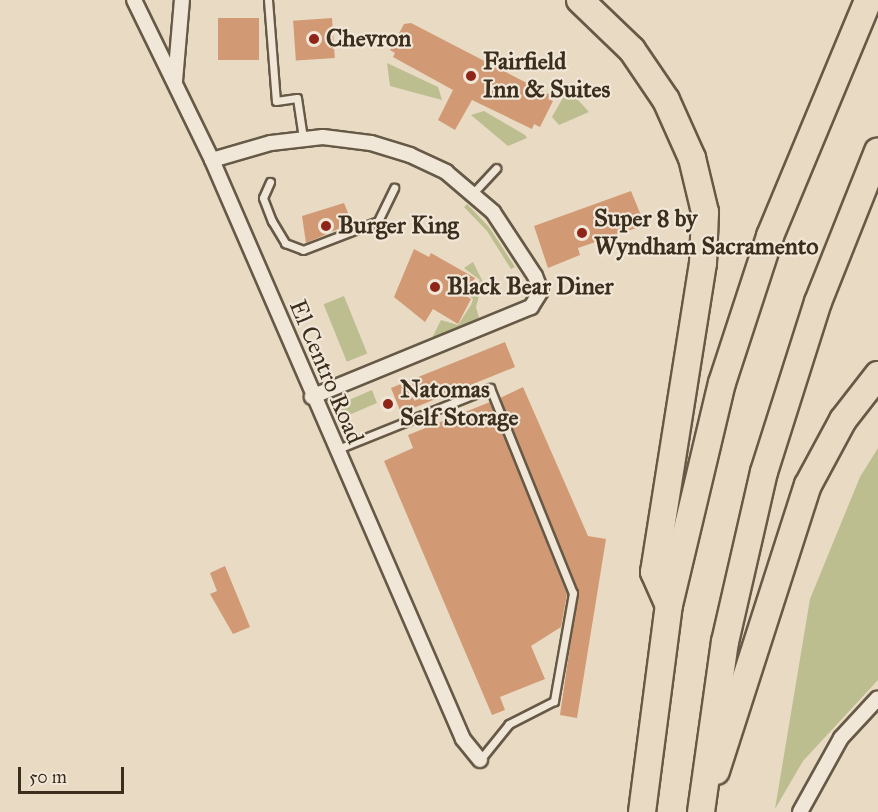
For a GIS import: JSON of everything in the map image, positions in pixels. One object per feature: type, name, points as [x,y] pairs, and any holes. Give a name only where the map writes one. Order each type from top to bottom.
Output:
[{"type":"highway","points":[[580,0],[632,50],[666,100],[692,158],[705,212],[703,263],[654,572],[669,605]]},
{"type":"highway","points":[[642,812],[669,605],[703,452],[748,297],[802,152],[865,4]]},
{"type":"highway","points":[[701,809],[725,642],[764,472],[818,302],[878,152]]},
{"type":"highway","points":[[701,809],[808,485],[843,420],[878,375]]},
{"type":"street","name":"El Centro Road","points":[[134,0],[212,160],[335,451],[463,739],[480,760]]},
{"type":"street","points":[[175,83],[182,0]]},
{"type":"street","points":[[212,160],[303,138],[347,139],[391,148],[446,172],[473,193],[507,228],[526,258],[541,291],[531,307],[312,397]]},
{"type":"street","points":[[800,812],[835,747],[878,698]]},
{"type":"lane","points":[[268,0],[276,100],[297,98],[303,138]]},
{"type":"lane","points":[[473,193],[496,168]]},
{"type":"lane","points":[[270,182],[263,198],[272,221],[285,243],[303,250],[374,223],[386,210],[394,188]]},
{"type":"lane","points":[[335,451],[490,388],[573,593],[554,701],[509,724],[480,760]]},
{"type":"green space","points":[[387,63],[438,87],[442,100],[390,86]]},
{"type":"green space","points":[[568,89],[589,112],[559,125],[552,117]]},
{"type":"green space","points":[[484,111],[527,138],[508,146],[471,115]]},
{"type":"green space","points":[[467,204],[489,227],[515,267],[511,269],[487,231],[464,207]]},
{"type":"green space","points":[[473,262],[483,282],[476,307],[479,318],[432,338],[441,320],[458,325],[471,305],[473,299],[468,295],[480,280],[464,268]]},
{"type":"green space","points":[[344,296],[367,353],[347,362],[324,304]]},
{"type":"green space","points":[[372,390],[377,403],[344,417],[341,410],[349,400]]},
{"type":"green space","points":[[878,448],[878,680],[803,761],[775,809],[810,599],[860,477]]},
{"type":"building","name":"Chevron","points":[[218,18],[259,18],[259,60],[218,60]]},
{"type":"building","name":"Chevron","points":[[332,18],[335,58],[296,61],[293,21]]},
{"type":"building","name":"Fairfield Inn & Suites","points":[[411,23],[550,95],[548,99],[553,101],[540,127],[534,124],[532,129],[472,100],[455,130],[438,120],[453,90],[393,57],[395,53],[390,50],[404,24]]},
{"type":"building","name":"Super 8 by Wyndham Sacramento","points":[[631,191],[645,225],[578,248],[580,255],[548,268],[534,226]]},
{"type":"building","name":"Burger King","points":[[344,203],[352,223],[306,243],[302,216]]},
{"type":"building","name":"Black Bear Diner","points":[[414,249],[429,257],[431,253],[475,278],[466,296],[471,299],[458,324],[433,309],[425,322],[394,297]]},
{"type":"building","points":[[505,342],[515,367],[401,413],[391,388]]},
{"type":"building","points":[[523,387],[588,536],[606,539],[577,718],[560,715],[578,591],[500,398]]},
{"type":"building","points":[[490,402],[567,594],[561,627],[531,646],[545,679],[500,697],[505,710],[492,715],[384,461],[413,448],[408,435]]},
{"type":"building","points":[[225,566],[250,627],[233,634],[210,594],[217,591],[210,573]]},
{"type":"place","name":"Chevron","points":[[314,39]]},
{"type":"place","name":"Fairfield Inn & Suites","points":[[471,76]]},
{"type":"place","name":"Burger King","points":[[326,226]]},
{"type":"place","name":"Super 8 by Wyndham Sacramento","points":[[582,233]]},
{"type":"place","name":"Black Bear Diner","points":[[435,287]]},
{"type":"place","name":"Natomas Self Storage","points":[[388,404]]}]
